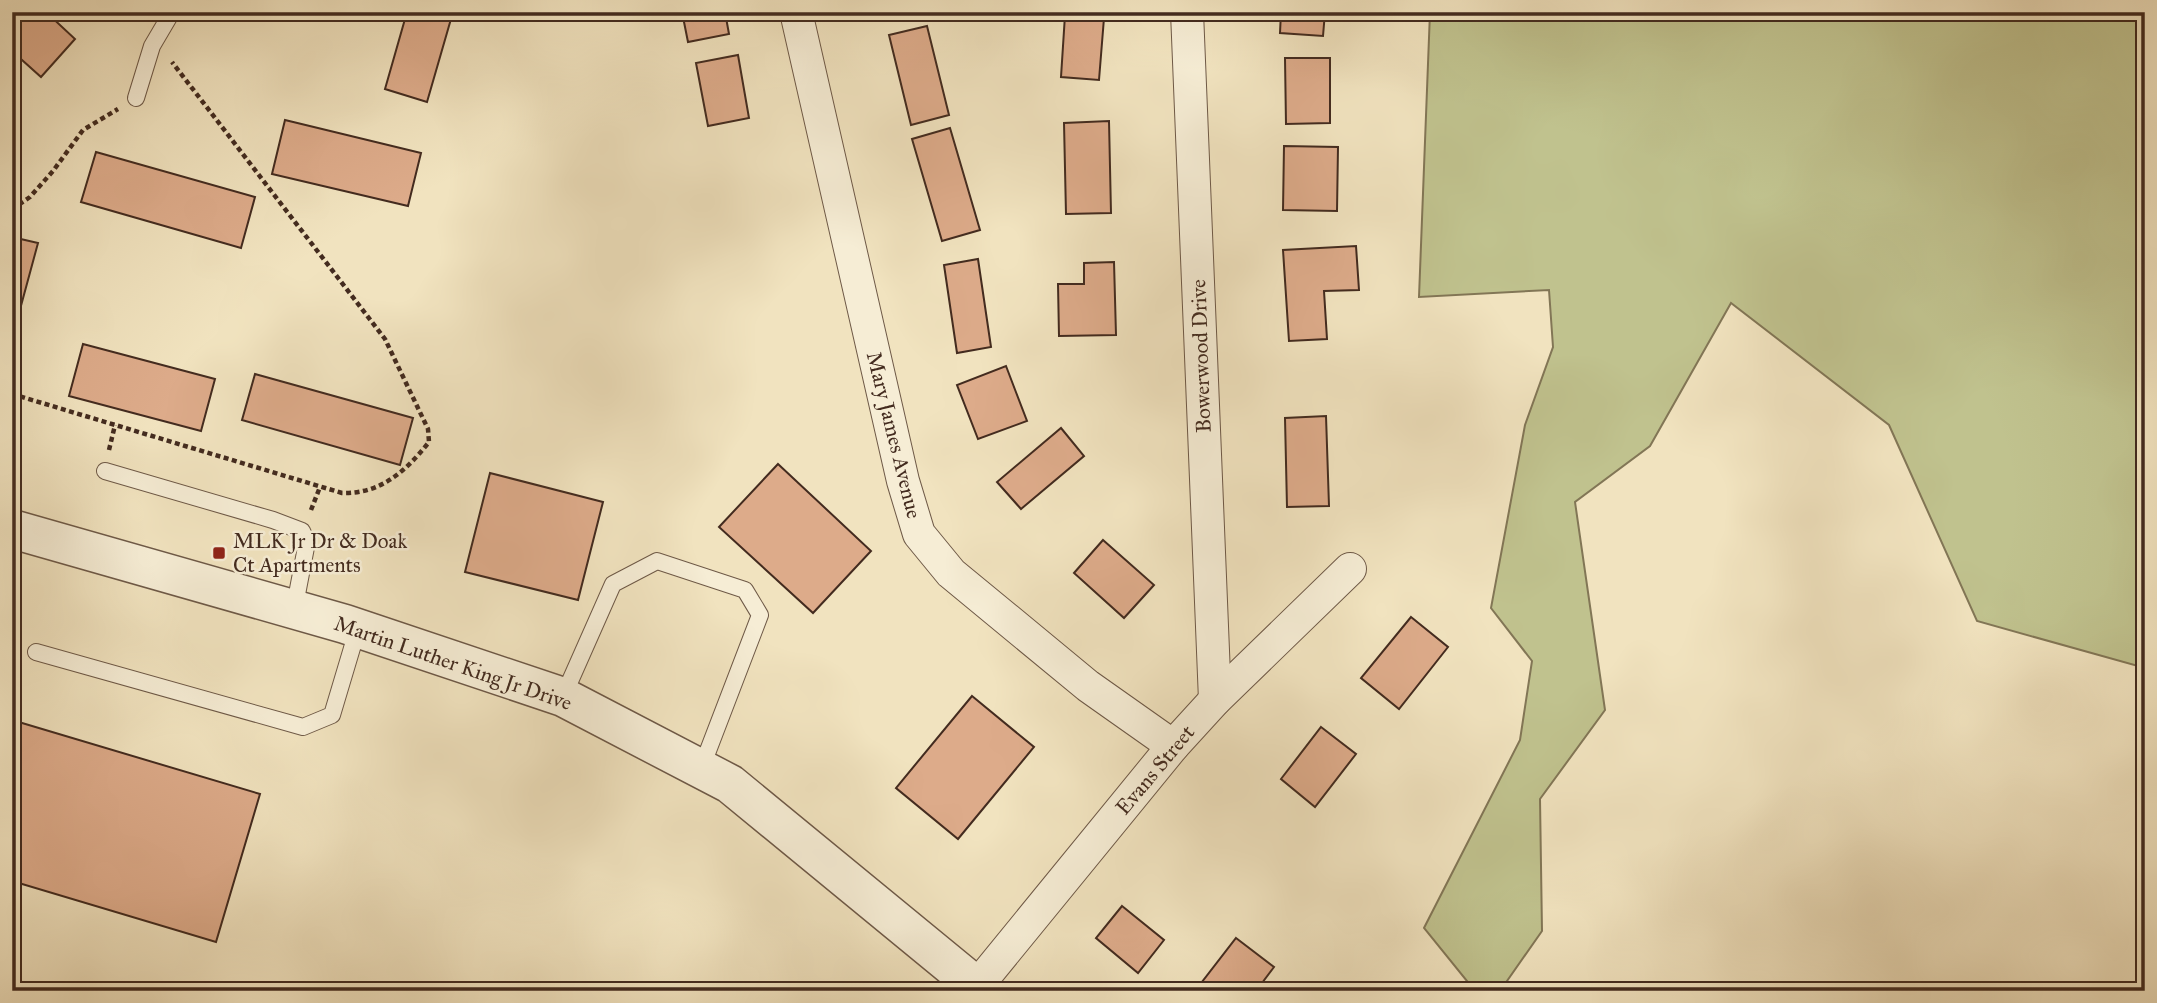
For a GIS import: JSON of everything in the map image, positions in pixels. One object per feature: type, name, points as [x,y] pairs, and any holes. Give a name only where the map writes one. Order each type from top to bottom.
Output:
[{"type":"street","name":"Mary James Avenue","points":[[796,12],[900,468],[919,534],[951,573],[1088,686],[1173,746]]},
{"type":"street","name":"Bowerwood Drive","points":[[1187,12],[1216,700]]},
{"type":"street","name":"Martin Luther King Jr Drive","points":[[12,530],[358,628],[563,697],[730,784],[980,988]]},
{"type":"street","name":"Evans Street","points":[[980,988],[1173,746],[1216,700],[1350,569]]},
{"type":"lane","points":[[136,98],[155,40],[172,12]]},
{"type":"lane","points":[[104,471],[273,520],[302,531],[307,542],[294,610]]},
{"type":"lane","points":[[563,697],[613,584],[657,561],[745,590],[760,615],[701,769]]},
{"type":"lane","points":[[36,652],[303,727],[332,715],[358,628]]},
{"type":"path","points":[[12,394],[342,493],[361,494],[388,481],[411,464],[429,442],[428,429],[385,339],[155,40]]},
{"type":"path","points":[[12,209],[30,197],[83,130],[136,98]]},
{"type":"green space","points":[[1430,12],[2145,12],[2145,668],[1977,621],[1889,425],[1731,303],[1650,446],[1575,502],[1605,710],[1540,799],[1542,931],[1500,991],[1475,991],[1424,928],[1520,740],[1532,661],[1491,608],[1525,425],[1553,347],[1549,290],[1419,297]]},
{"type":"building","points":[[12,12],[46,12],[75,39],[41,77],[12,51]]},
{"type":"building","points":[[407,12],[453,12],[427,102],[385,89]]},
{"type":"building","points":[[682,12],[725,12],[729,34],[688,42]]},
{"type":"building","points":[[1281,12],[1325,12],[1323,36],[1280,33]]},
{"type":"building","points":[[1065,15],[1104,18],[1099,80],[1061,77]]},
{"type":"building","points":[[927,26],[949,115],[911,125],[889,35]]},
{"type":"building","points":[[738,55],[749,118],[708,126],[696,63]]},
{"type":"building","points":[[1285,58],[1330,58],[1330,123],[1286,124]]},
{"type":"building","points":[[285,120],[421,153],[408,206],[272,174]]},
{"type":"building","points":[[1109,121],[1111,213],[1066,214],[1064,123]]},
{"type":"building","points":[[950,128],[980,230],[942,241],[912,139]]},
{"type":"building","points":[[1284,146],[1338,147],[1337,211],[1283,210]]},
{"type":"building","points":[[96,152],[255,197],[241,248],[81,202]]},
{"type":"building","points":[[12,237],[38,243],[12,339]]},
{"type":"building","points":[[1356,246],[1359,290],[1324,291],[1327,339],[1289,341],[1283,250]]},
{"type":"building","points":[[978,259],[991,347],[957,353],[944,265]]},
{"type":"building","points":[[1114,262],[1116,335],[1059,336],[1058,284],[1084,284],[1084,263]]},
{"type":"building","points":[[83,344],[215,379],[201,431],[69,396]]},
{"type":"building","points":[[1006,366],[1027,421],[978,439],[957,385]]},
{"type":"building","points":[[255,374],[413,418],[400,465],[242,420]]},
{"type":"building","points":[[1326,416],[1329,506],[1287,507],[1285,418]]},
{"type":"building","points":[[1061,428],[1084,456],[1021,509],[997,482]]},
{"type":"building","points":[[778,464],[871,551],[813,613],[719,527]]},
{"type":"building","points":[[490,473],[603,502],[578,600],[465,572]]},
{"type":"building","points":[[1103,540],[1154,585],[1124,618],[1074,573]]},
{"type":"building","points":[[1411,617],[1448,647],[1399,709],[1361,678]]},
{"type":"building","points":[[972,696],[1034,747],[958,839],[896,788]]},
{"type":"building","points":[[12,720],[260,794],[216,942],[12,881]]},
{"type":"building","points":[[1321,727],[1356,754],[1315,807],[1281,779]]},
{"type":"building","points":[[1122,906],[1164,940],[1138,973],[1096,938]]},
{"type":"building","points":[[1236,938],[1274,967],[1256,991],[1195,991]]},
{"type":"place","name":"MLK Jr Dr & Doak Ct Apartments","points":[[219,553]]}]
